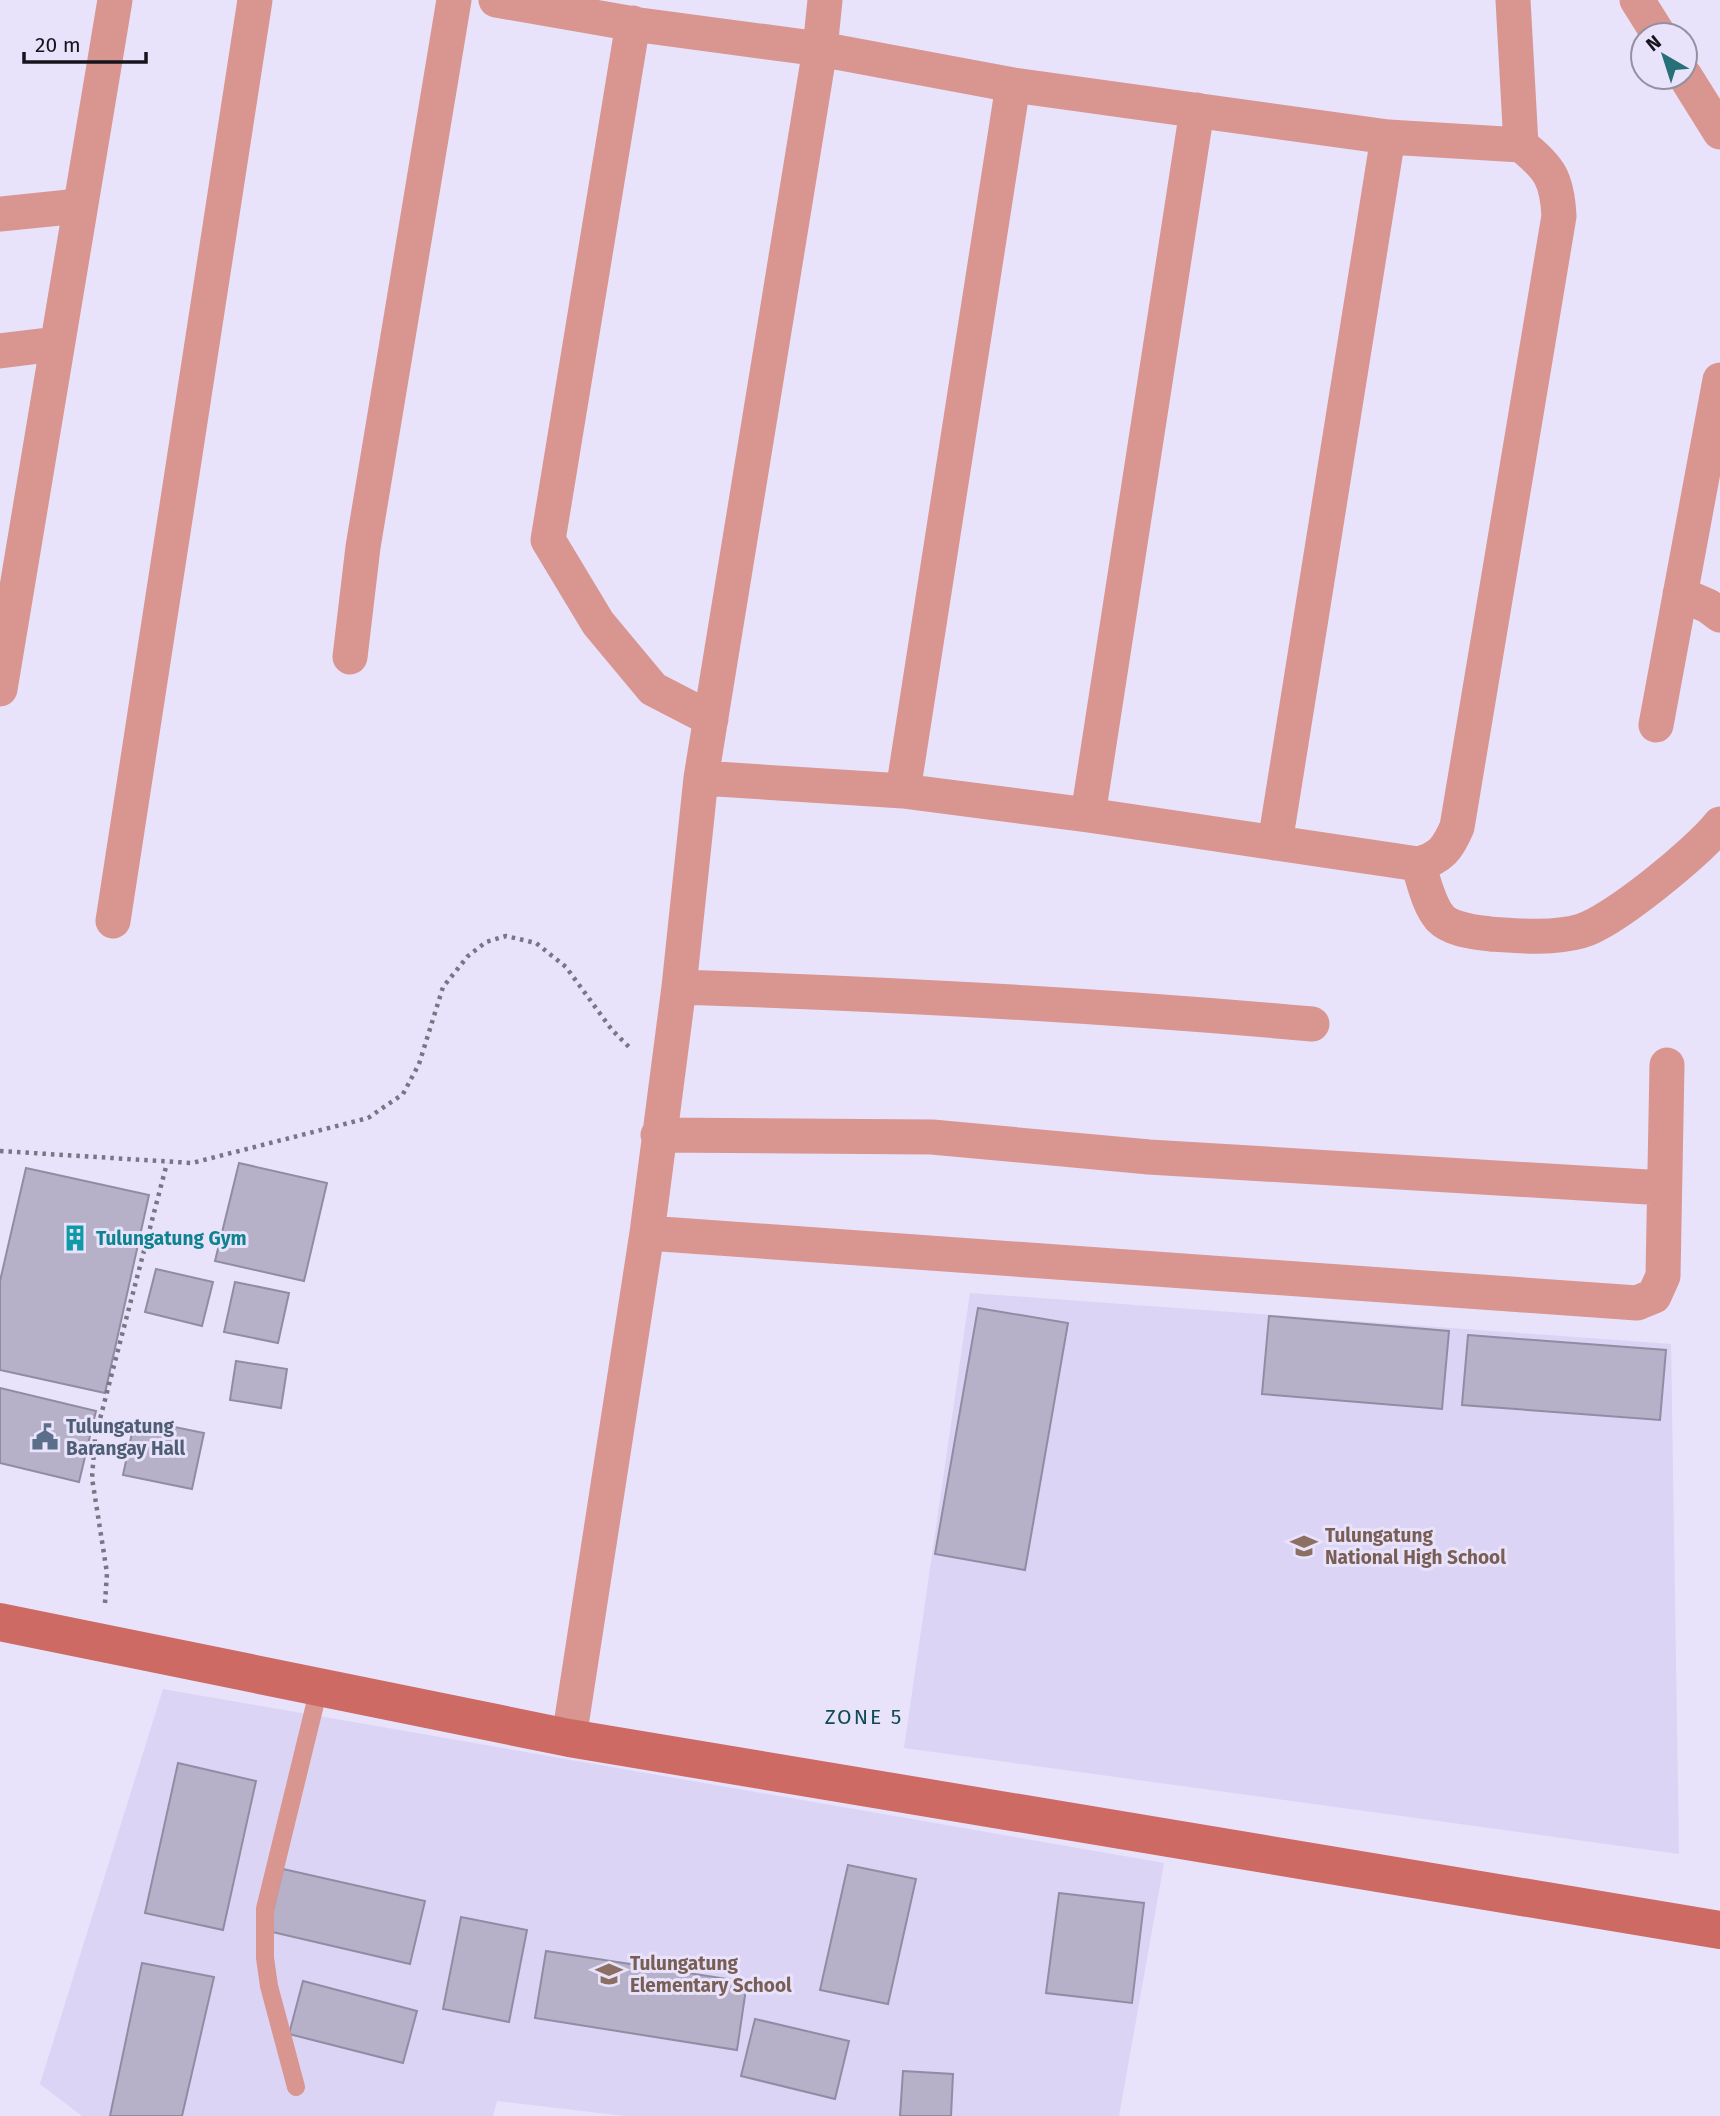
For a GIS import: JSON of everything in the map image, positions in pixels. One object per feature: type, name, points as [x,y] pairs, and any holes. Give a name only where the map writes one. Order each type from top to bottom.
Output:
[{"type":"street","points":[[0,689],[13,516],[56,344],[115,0]]},
{"type":"street","points":[[113,921],[255,0]]},
{"type":"street","points":[[350,657],[363,547],[454,0]]},
{"type":"street","points":[[496,0],[633,23],[820,49],[1013,85],[1388,138],[1521,145],[1546,165],[1557,189],[1559,216],[1458,827],[1448,848],[1435,860],[1418,864],[1088,815],[903,791],[701,778]]},
{"type":"street","points":[[569,1738],[647,1233],[664,1083],[679,987],[701,778],[820,49],[825,0]]},
{"type":"street","points":[[1513,0],[1521,145]]},
{"type":"street","points":[[1637,0],[1650,21]]},
{"type":"street","points":[[633,23],[548,540],[598,623],[653,689],[711,719]]},
{"type":"street","points":[[903,791],[1013,85]]},
{"type":"street","points":[[1694,91],[1720,132]]},
{"type":"street","points":[[1088,815],[1197,110]]},
{"type":"street","points":[[1275,843],[1388,138]]},
{"type":"street","points":[[0,214],[79,206]]},
{"type":"street","points":[[0,351],[56,344]]},
{"type":"street","points":[[1656,724],[1720,380]]},
{"type":"street","points":[[1680,594],[1708,606],[1720,615]]},
{"type":"street","points":[[1418,864],[1433,907],[1441,920],[1451,926],[1492,934],[1566,935],[1594,926],[1678,866],[1707,841],[1720,824]]},
{"type":"street","points":[[679,987],[909,996],[1182,1012],[1312,1024]]},
{"type":"street","points":[[647,1233],[1637,1303],[1654,1296],[1662,1276],[1667,1065]]},
{"type":"street","points":[[658,1135],[932,1137],[1149,1157],[1664,1188]]},
{"type":"street","points":[[0,1622],[569,1738],[1720,1930]]},
{"type":"lane","points":[[296,2087],[269,1986],[265,1958],[265,1909],[319,1688]]},
{"type":"path","points":[[0,1151],[167,1163],[205,1160],[368,1118],[403,1094],[419,1064],[443,987],[468,956],[486,942],[506,936],[536,943],[566,967],[612,1030],[664,1083]]},
{"type":"path","points":[[102,1643],[107,1573],[92,1478],[95,1438],[167,1163]]},
{"type":"shaded area","name":"Tulungatung National High School","points":[[970,1293],[1671,1344],[1679,1854],[904,1748]]},
{"type":"shaded area","name":"Tulungatung Elementary School","points":[[163,1689],[1164,1863],[1119,2116],[625,2116],[497,2101],[493,2116],[82,2116],[40,2084]]},
{"type":"building","points":[[239,1163],[327,1183],[304,1281],[215,1261]]},
{"type":"building","name":"Tulungatung Gym","points":[[26,1168],[149,1195],[105,1393],[0,1370],[0,1281]]},
{"type":"building","points":[[156,1269],[213,1282],[202,1326],[145,1312]]},
{"type":"building","points":[[235,1282],[289,1293],[278,1343],[224,1332]]},
{"type":"building","points":[[978,1308],[1068,1323],[1025,1570],[935,1554]]},
{"type":"building","points":[[1269,1316],[1449,1331],[1442,1409],[1262,1394]]},
{"type":"building","points":[[1468,1335],[1666,1350],[1660,1420],[1462,1405]]},
{"type":"building","points":[[236,1361],[287,1369],[281,1408],[230,1400]]},
{"type":"building","name":"Tulungatung Barangay Hall","points":[[0,1388],[96,1411],[79,1482],[0,1463]]},
{"type":"building","points":[[135,1419],[204,1433],[192,1489],[123,1475]]},
{"type":"building","points":[[178,1763],[256,1781],[223,1930],[145,1913]]},
{"type":"building","points":[[848,1865],[916,1879],[888,2004],[820,1990]]},
{"type":"building","points":[[283,1869],[425,1901],[410,1964],[268,1931]]},
{"type":"building","points":[[1059,1893],[1144,1903],[1132,2003],[1046,1993]]},
{"type":"building","points":[[461,1917],[527,1930],[509,2022],[443,2009]]},
{"type":"building","points":[[546,1951],[747,1982],[737,2050],[535,2018]]},
{"type":"building","points":[[142,1963],[214,1977],[182,2116],[110,2116]]},
{"type":"building","points":[[303,1981],[417,2011],[403,2063],[289,2034]]},
{"type":"building","points":[[755,2019],[849,2041],[835,2099],[741,2076]]},
{"type":"building","points":[[903,2071],[953,2074],[951,2116],[900,2116]]},
{"type":"place","name":"Tulungatung Gym","points":[[75,1238]]},
{"type":"place","name":"Tulungatung Barangay Hall","points":[[45,1437]]},
{"type":"place","name":"Tulungatung National High School","points":[[1304,1546]]},
{"type":"place","name":"Tulungatung Elementary School","points":[[609,1974]]},
{"type":"district","name":"ZONE 5","points":[[864,1717]]}]
